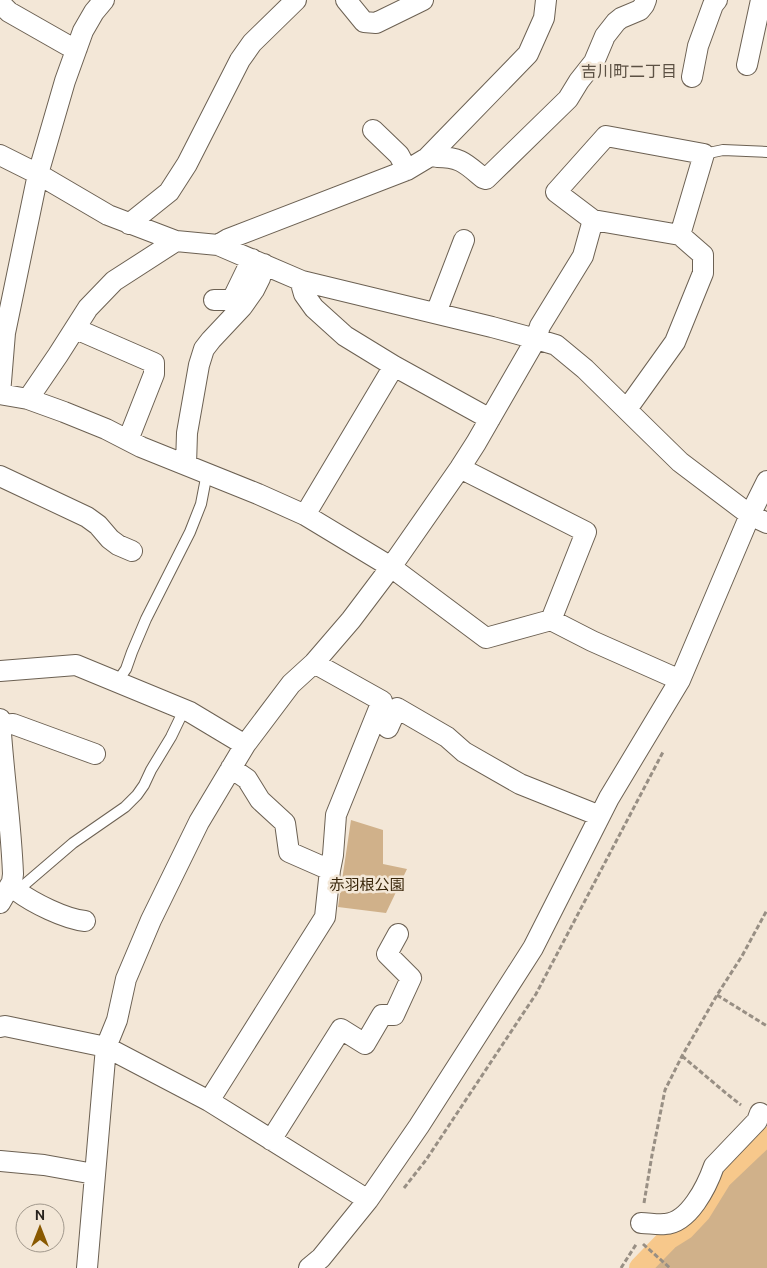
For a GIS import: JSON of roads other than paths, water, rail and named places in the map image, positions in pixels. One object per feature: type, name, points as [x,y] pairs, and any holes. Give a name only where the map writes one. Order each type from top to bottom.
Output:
[{"type":"street","points":[[104,0],[94,12],[83,31],[65,81],[38,174],[5,333],[0,394],[28,399],[72,416],[141,447],[305,515],[391,567],[486,638],[551,620],[592,641],[680,680]]},
{"type":"street","points":[[129,224],[170,192],[188,164],[240,60],[252,43],[296,0]]},
{"type":"street","points":[[346,0],[364,22],[376,23],[423,0]]},
{"type":"street","points":[[218,246],[228,240],[407,170],[427,158],[528,54],[544,18],[546,0]]},
{"type":"street","points":[[432,152],[437,157],[464,161],[486,179],[568,99],[594,62],[605,36],[616,22],[640,10],[646,0]]},
{"type":"street","points":[[692,77],[698,46],[713,5],[717,0]]},
{"type":"street","points":[[747,65],[761,0]]},
{"type":"street","points":[[0,3],[9,12],[67,45],[78,48]]},
{"type":"street","points":[[373,130],[399,155],[407,170]]},
{"type":"street","points":[[627,409],[675,342],[703,273],[703,255],[680,235],[593,220],[556,192],[606,136],[704,154],[680,235]]},
{"type":"street","points":[[0,155],[38,174],[108,215],[129,224],[176,240],[218,246],[302,280],[536,338],[556,345],[585,369],[680,462],[758,519]]},
{"type":"street","points":[[87,1268],[106,1047],[117,1020],[126,979],[150,920],[199,822],[244,745],[291,684],[314,663],[351,620],[391,567],[460,468],[536,338],[540,326],[583,256],[593,220]]},
{"type":"street","points":[[28,399],[76,329],[88,308],[114,281],[176,240]]},
{"type":"street","points":[[436,313],[464,240]]},
{"type":"street","points":[[214,300],[233,298],[258,262]]},
{"type":"street","points":[[186,465],[188,433],[199,365],[204,350],[242,307],[254,290],[260,278],[258,262]]},
{"type":"street","points":[[302,280],[304,294],[314,308],[345,336],[394,366],[490,419]]},
{"type":"street","points":[[76,329],[154,363],[154,374],[128,440]]},
{"type":"street","points":[[305,515],[394,366]]},
{"type":"street","points":[[460,468],[586,532],[551,620]]},
{"type":"street","points":[[0,476],[87,517],[98,525],[110,539],[132,551]]},
{"type":"street","points":[[309,1268],[321,1258],[368,1200],[533,948],[609,798],[680,680],[758,519],[767,481]]},
{"type":"street","points":[[209,1101],[325,918],[336,814],[382,701],[314,663]]},
{"type":"street","points":[[0,671],[76,665],[190,712],[244,745]]},
{"type":"street","points":[[388,728],[397,708],[447,737],[464,752],[520,784],[600,816]]},
{"type":"street","points":[[0,719],[13,864],[12,882],[8,895],[75,920],[85,921]]},
{"type":"street","points":[[0,725],[13,724],[95,754]]},
{"type":"street","points":[[231,768],[247,779],[260,800],[285,823],[289,852],[330,870]]},
{"type":"street","points":[[271,1140],[341,1029],[365,1044],[382,1015],[394,1015],[411,978],[387,954],[398,934]]},
{"type":"street","points":[[0,1027],[5,1026],[106,1047],[209,1101],[368,1200]]},
{"type":"street","points":[[641,1223],[666,1224],[677,1221],[685,1216],[698,1199],[714,1166],[757,1121],[760,1113]]},
{"type":"street","points":[[0,1161],[44,1165],[94,1174]]},
{"type":"lane","points":[[704,154],[723,150],[767,152]]},
{"type":"lane","points":[[117,682],[126,669],[146,619],[190,532],[201,504],[207,473]]},
{"type":"lane","points":[[8,895],[73,843],[125,807],[137,796],[171,737],[184,710]]},
{"type":"waterway","points":[[640,1268],[668,1239],[684,1229],[700,1212],[721,1178],[761,1140],[767,1138]]},
{"type":"district","name":"吉川町二丁目","points":[[629,71]]},
{"type":"park label","name":"赤羽根公園","points":[[367,885]]}]
